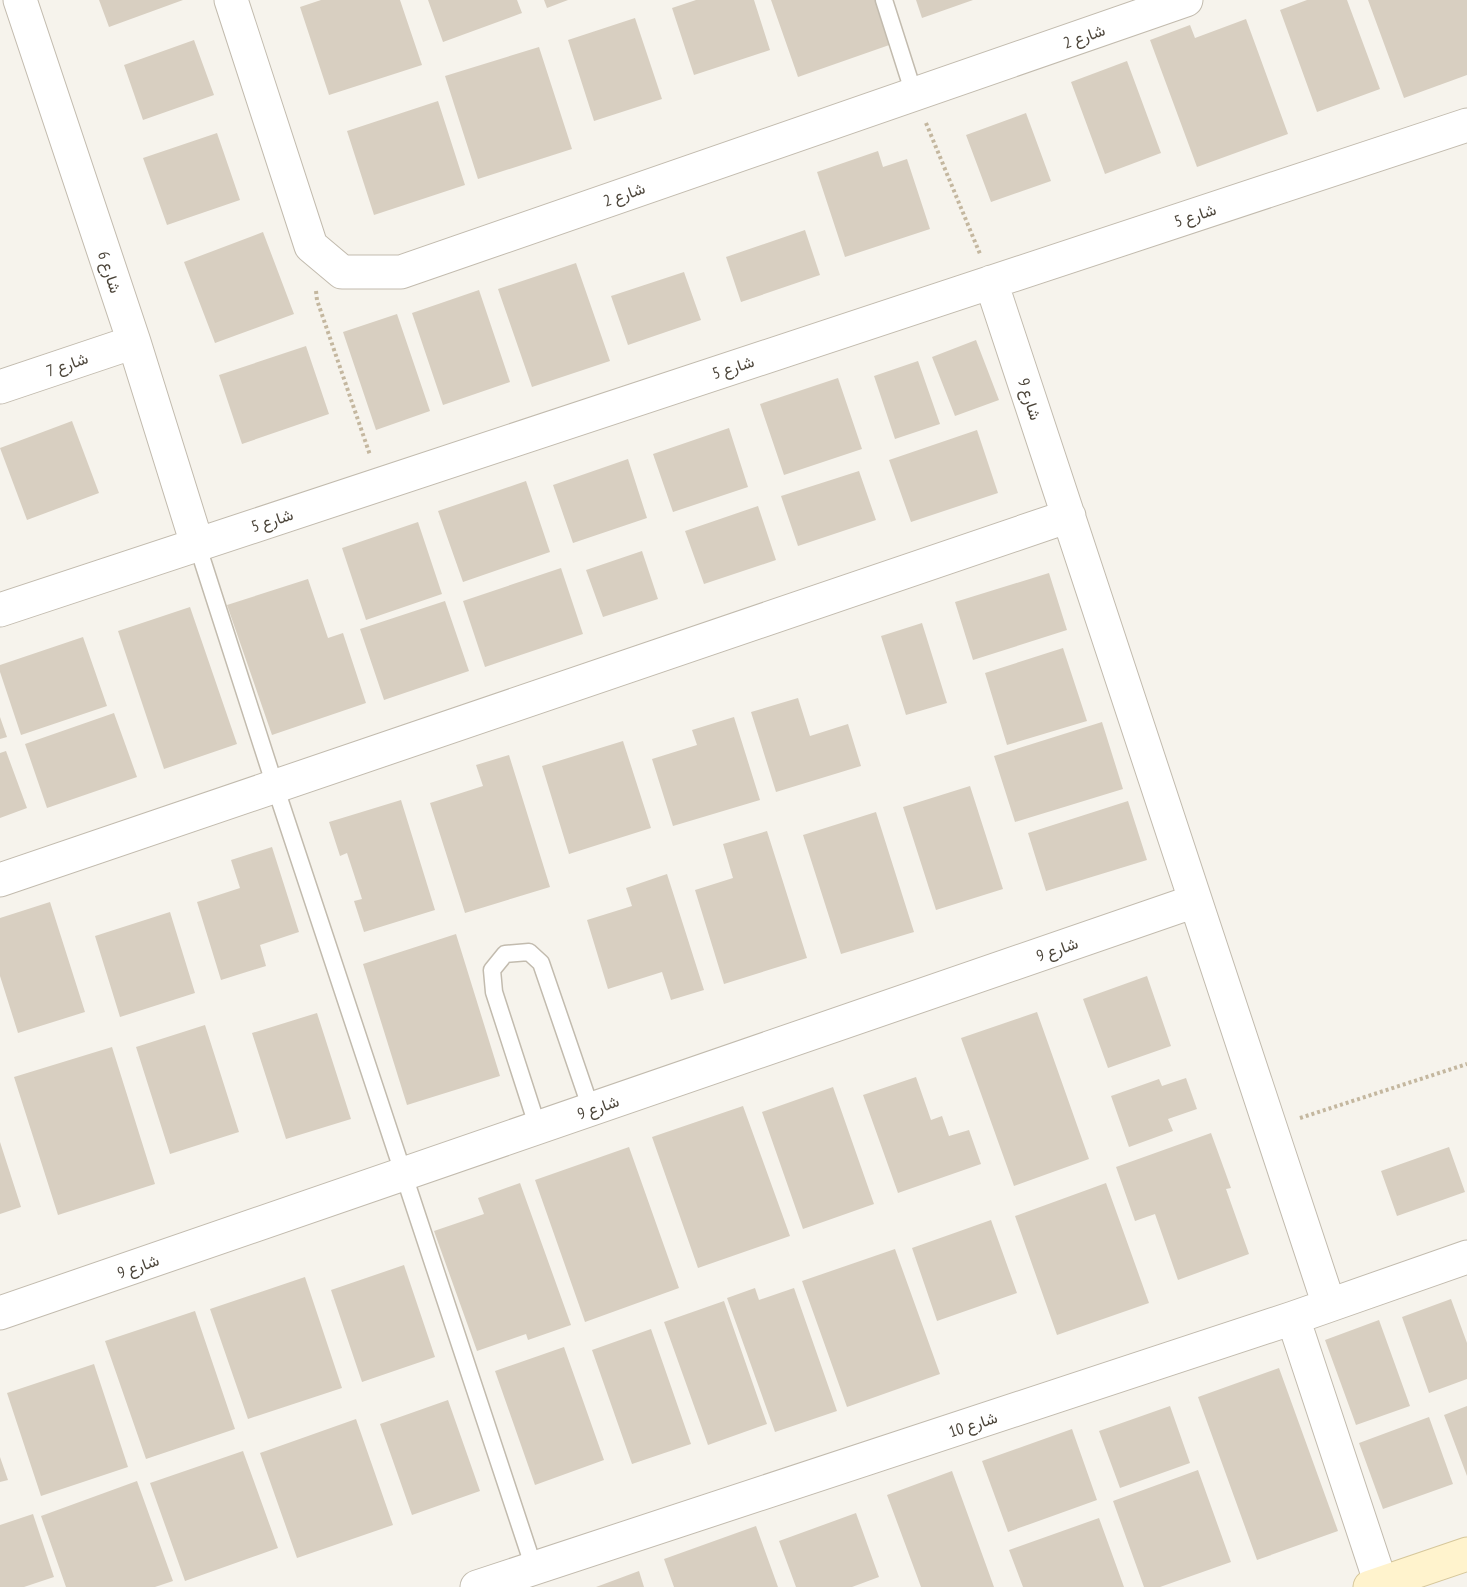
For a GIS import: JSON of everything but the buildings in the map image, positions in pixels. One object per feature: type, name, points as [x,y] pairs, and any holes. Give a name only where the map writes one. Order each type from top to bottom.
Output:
[{"type":"street","name":"شارع 6","points":[[20,0],[134,342],[197,544]]},
{"type":"street","points":[[231,0],[310,246]]},
{"type":"street","name":"شارع 2","points":[[310,246],[342,272],[400,272],[1186,0]]},
{"type":"street","name":"شارع 5","points":[[0,610],[1467,125]]},
{"type":"street","name":"شارع 9","points":[[991,282],[1329,1305]]},
{"type":"street","name":"شارع 7","points":[[0,387],[134,342]]},
{"type":"street","points":[[0,880],[1069,516]]},
{"type":"street","name":"شارع 9","points":[[0,1313],[1195,901]]},
{"type":"street","name":"شارع 10","points":[[477,1587],[538,1577],[1467,1257]]},
{"type":"street","points":[[1293,1318],[1375,1585],[1467,1554]]},
{"type":"lane","points":[[884,0],[914,94]]},
{"type":"lane","points":[[197,544],[538,1577]]},
{"type":"lane","points":[[538,1128],[494,992],[492,970],[505,954],[529,952],[542,963],[591,1109]]},
{"type":"path","points":[[914,94],[991,282]]},
{"type":"path","points":[[310,246],[317,300],[380,484]]},
{"type":"path","points":[[1270,1127],[1467,1064]]}]
